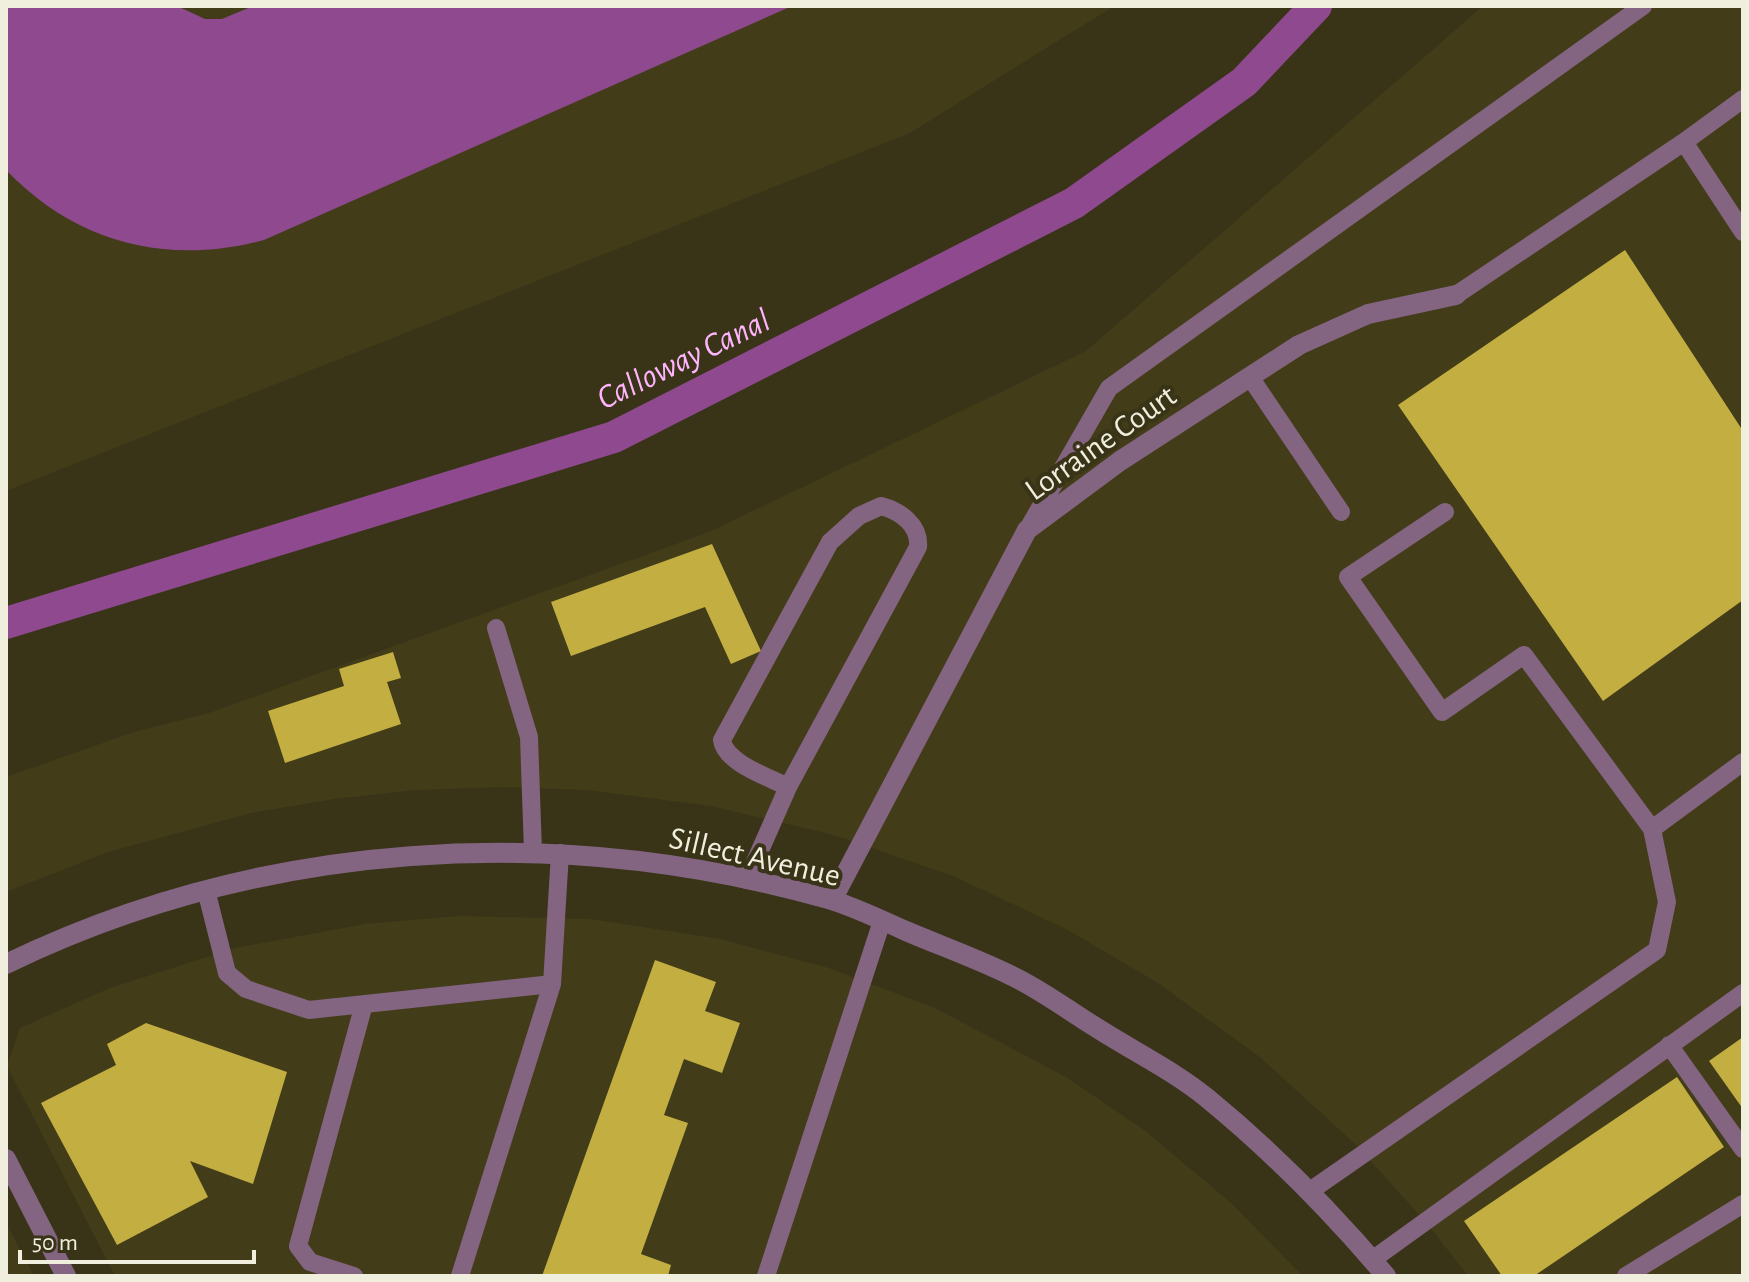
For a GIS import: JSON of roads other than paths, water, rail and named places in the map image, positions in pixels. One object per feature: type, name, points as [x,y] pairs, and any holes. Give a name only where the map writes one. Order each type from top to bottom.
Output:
[{"type":"street","name":"Lorraine Court","points":[[832,900],[1027,530],[1120,461],[1299,345],[1368,314],[1456,295]]},
{"type":"street","name":"Sillect Avenue","points":[[6,964],[54,941],[133,911],[206,890],[341,862],[440,853],[560,853],[620,858],[747,880],[832,900],[1014,977],[1203,1095],[1310,1191],[1386,1276]]},
{"type":"street","points":[[6,1159],[66,1276]]},
{"type":"lane","points":[[1027,530],[1109,388],[1643,6]]},
{"type":"lane","points":[[1456,295],[1743,99]]},
{"type":"lane","points":[[1684,142],[1743,232]]},
{"type":"lane","points":[[1250,377],[1341,512]]},
{"type":"lane","points":[[747,880],[788,787],[918,547],[918,535],[907,519],[887,508],[881,506],[865,512],[830,542],[722,740],[723,748],[733,757],[788,787]]},
{"type":"lane","points":[[1310,1191],[1657,950],[1667,902],[1652,829],[1524,655],[1442,712],[1348,577],[1445,512]]},
{"type":"lane","points":[[496,628],[529,737],[533,852]]},
{"type":"lane","points":[[1652,829],[1743,762]]},
{"type":"lane","points":[[460,1276],[552,984],[560,853]]},
{"type":"lane","points":[[206,890],[227,973],[246,989],[309,1010],[552,984]]},
{"type":"lane","points":[[766,1276],[882,921]]},
{"type":"lane","points":[[1372,1260],[1743,993]]},
{"type":"lane","points":[[354,1276],[310,1262],[298,1246],[364,1004]]},
{"type":"lane","points":[[1669,1045],[1743,1149]]},
{"type":"lane","points":[[1626,1276],[1743,1204]]},
{"type":"waterway","name":"Calloway Canal","points":[[6,623],[614,437],[1074,203],[1244,82],[1316,6]]}]
